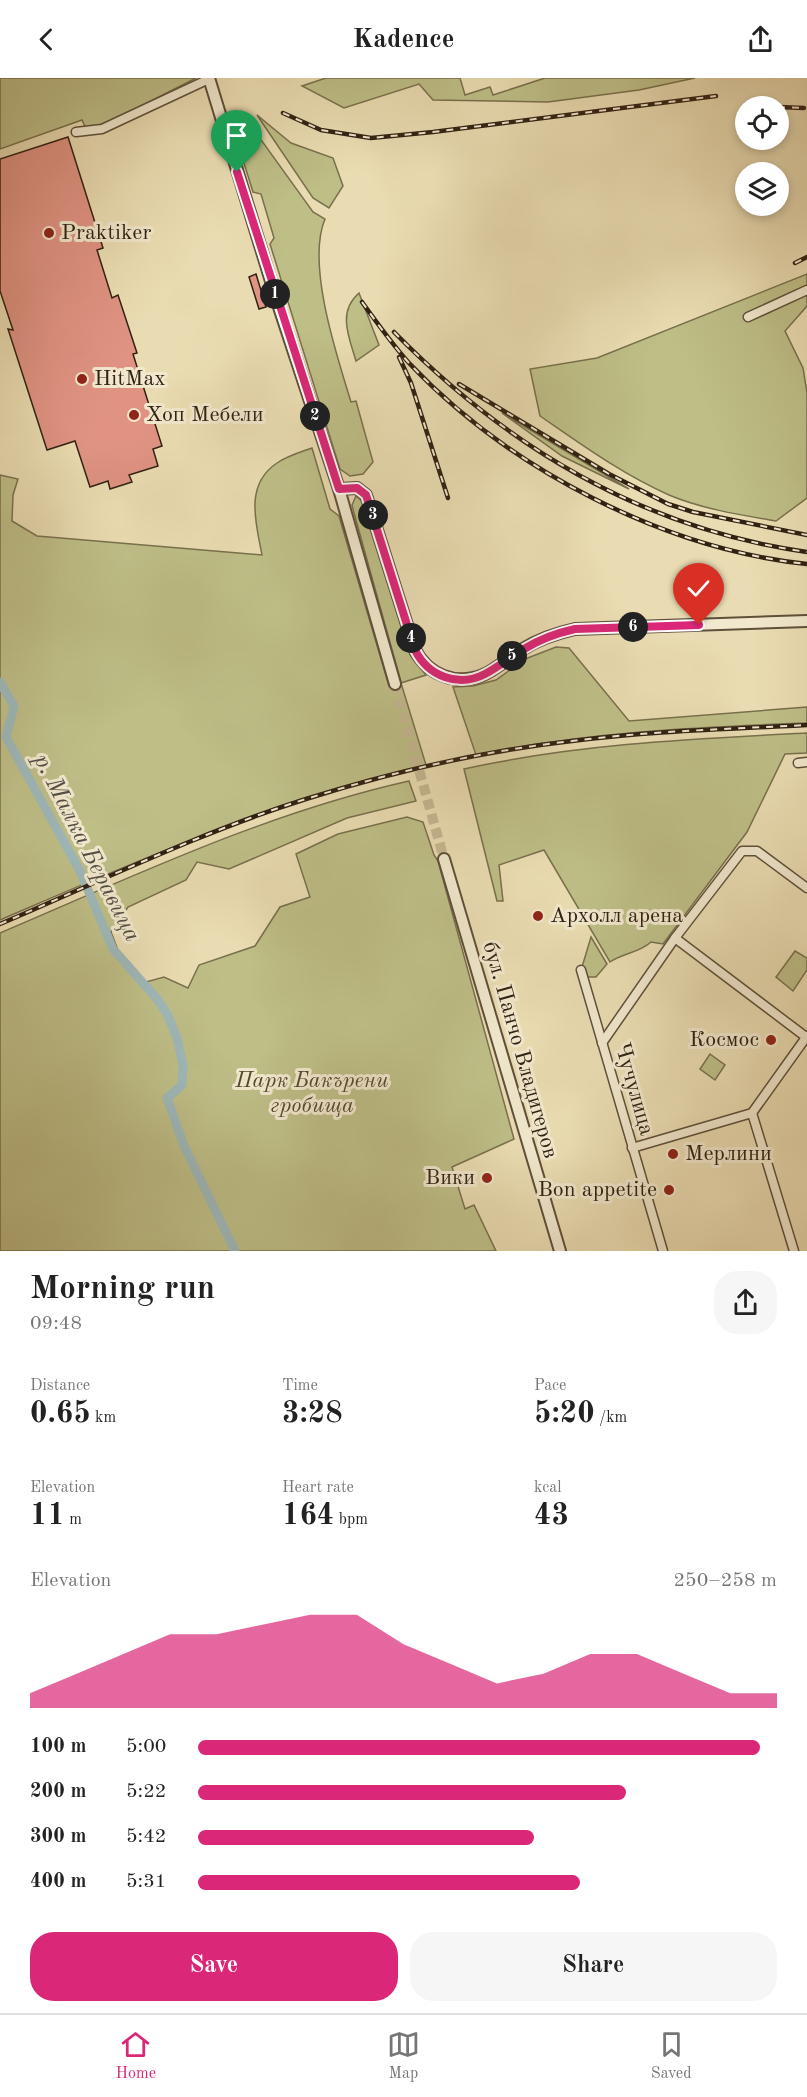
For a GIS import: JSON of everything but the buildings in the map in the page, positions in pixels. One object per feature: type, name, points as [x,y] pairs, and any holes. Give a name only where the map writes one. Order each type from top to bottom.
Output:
[{"type":"street","points":[[76,132],[102,129],[210,78],[277,301],[339,489],[395,684]]},
{"type":"street","points":[[748,317],[807,290]]},
{"type":"street","points":[[339,489],[357,488],[366,495],[415,650],[427,668],[447,678],[462,680],[484,675],[544,638],[575,629],[807,621]]},
{"type":"street","points":[[602,1043],[675,938],[737,856],[747,850],[757,851],[807,888]]},
{"type":"street","name":"бул. Панчо Владигеров","points":[[444,859],[560,1251]]},
{"type":"street","points":[[632,1148],[752,1113],[807,1036],[675,938]]},
{"type":"street","name":"Чучулица","points":[[581,970],[663,1251]]},
{"type":"street","points":[[752,1113],[794,1251]]},
{"type":"green space","points":[[0,78],[196,78],[88,133],[82,120],[0,149]]},
{"type":"green space","points":[[326,78],[460,78],[465,95],[490,87],[493,95],[545,78],[695,78],[639,90],[548,102],[433,100],[419,84],[344,108],[302,86]]},
{"type":"green space","points":[[257,115],[291,143],[333,158],[343,186],[329,208],[313,198]]},
{"type":"green space","points":[[244,116],[313,212],[325,219],[320,238],[321,285],[338,360],[351,402],[356,401],[373,462],[363,474],[350,476],[340,469],[270,244],[274,238],[261,194],[253,192],[234,131],[236,120]]},
{"type":"green space","points":[[807,274],[807,306],[785,331],[803,368],[807,393],[807,498],[776,521],[708,508],[669,495],[619,468],[540,416],[530,369],[597,358]]},
{"type":"green space","points":[[359,293],[379,345],[356,361],[348,334],[347,317],[352,300]]},
{"type":"green space","points":[[502,413],[629,489],[562,456]]},
{"type":"green space","points":[[312,448],[330,509],[339,516],[389,686],[401,682],[352,505],[356,496],[363,502],[410,655],[426,675],[401,683],[426,765],[316,795],[263,813],[157,854],[0,920],[0,475],[18,479],[13,495],[12,521],[37,536],[262,555],[255,518],[256,493],[260,482],[277,463]]},
{"type":"green space","points":[[556,647],[569,648],[629,721],[807,707],[807,723],[682,729],[600,736],[476,755],[453,687],[473,686],[496,680],[525,659]]},
{"type":"green space","points":[[807,733],[807,753],[785,754],[747,832],[663,944],[651,942],[610,962],[544,850],[499,865],[503,901],[497,901],[464,769],[592,748],[678,740]]},
{"type":"green space","name":"Парк Бакърени гробища","points":[[409,781],[416,801],[347,818],[229,869],[197,862],[186,880],[128,907],[111,932],[118,950],[146,982],[164,977],[188,988],[199,965],[255,946],[280,907],[310,897],[296,854],[338,834],[407,817],[423,822],[438,861],[514,1139],[452,1167],[465,1209],[474,1205],[496,1251],[0,1251],[0,933],[151,868],[252,828],[356,794]]},
{"type":"green space","points":[[591,937],[607,964],[596,977],[586,977],[582,967]]},
{"type":"green space","points":[[795,951],[807,958],[807,970],[793,991],[776,977]]},
{"type":"green space","points":[[710,1054],[725,1065],[715,1080],[700,1069]]},
{"type":"waterway","name":"р. Малка Беравица","points":[[0,682],[14,706],[6,737],[80,871],[113,949],[158,1000],[168,1016],[177,1038],[183,1065],[182,1085],[167,1098],[184,1146],[235,1251]]},
{"type":"tunnel","points":[[395,684],[444,859]]},
{"type":"railway","points":[[283,113],[321,130],[371,138],[716,96]]},
{"type":"railway","points":[[789,107],[804,108]]},
{"type":"railway","points":[[795,263],[807,257]]},
{"type":"railway","points":[[362,302],[409,363],[449,401],[493,437],[540,469],[591,497],[644,521],[698,541],[753,555],[807,564]]},
{"type":"railway","points":[[394,332],[438,374],[484,412],[532,447],[582,477],[635,503],[690,524],[747,541],[807,552]]},
{"type":"railway","points":[[399,357],[411,383],[448,498]]},
{"type":"railway","points":[[459,384],[609,474],[668,504],[693,512],[807,535]]},
{"type":"railway","points":[[0,924],[228,826],[306,799],[404,771],[539,745],[631,735],[807,725]]},
{"type":"place","name":"Praktiker","points":[[49,233]]},
{"type":"place","name":"HitMax","points":[[82,379]]},
{"type":"place","name":"Хоп Мебели","points":[[134,415]]},
{"type":"place","name":"Архолл арена","points":[[538,916]]},
{"type":"place","name":"Космос","points":[[771,1040]]},
{"type":"place","name":"Мерлини","points":[[673,1154]]},
{"type":"place","name":"Вики","points":[[487,1178]]},
{"type":"place","name":"Bon appetite","points":[[669,1190]]},
{"type":"route","points":[[237,172],[339,489],[357,488],[366,495],[415,650],[420,661],[427,668],[447,678],[462,680],[484,675],[544,638],[575,629],[699,625]]}]
